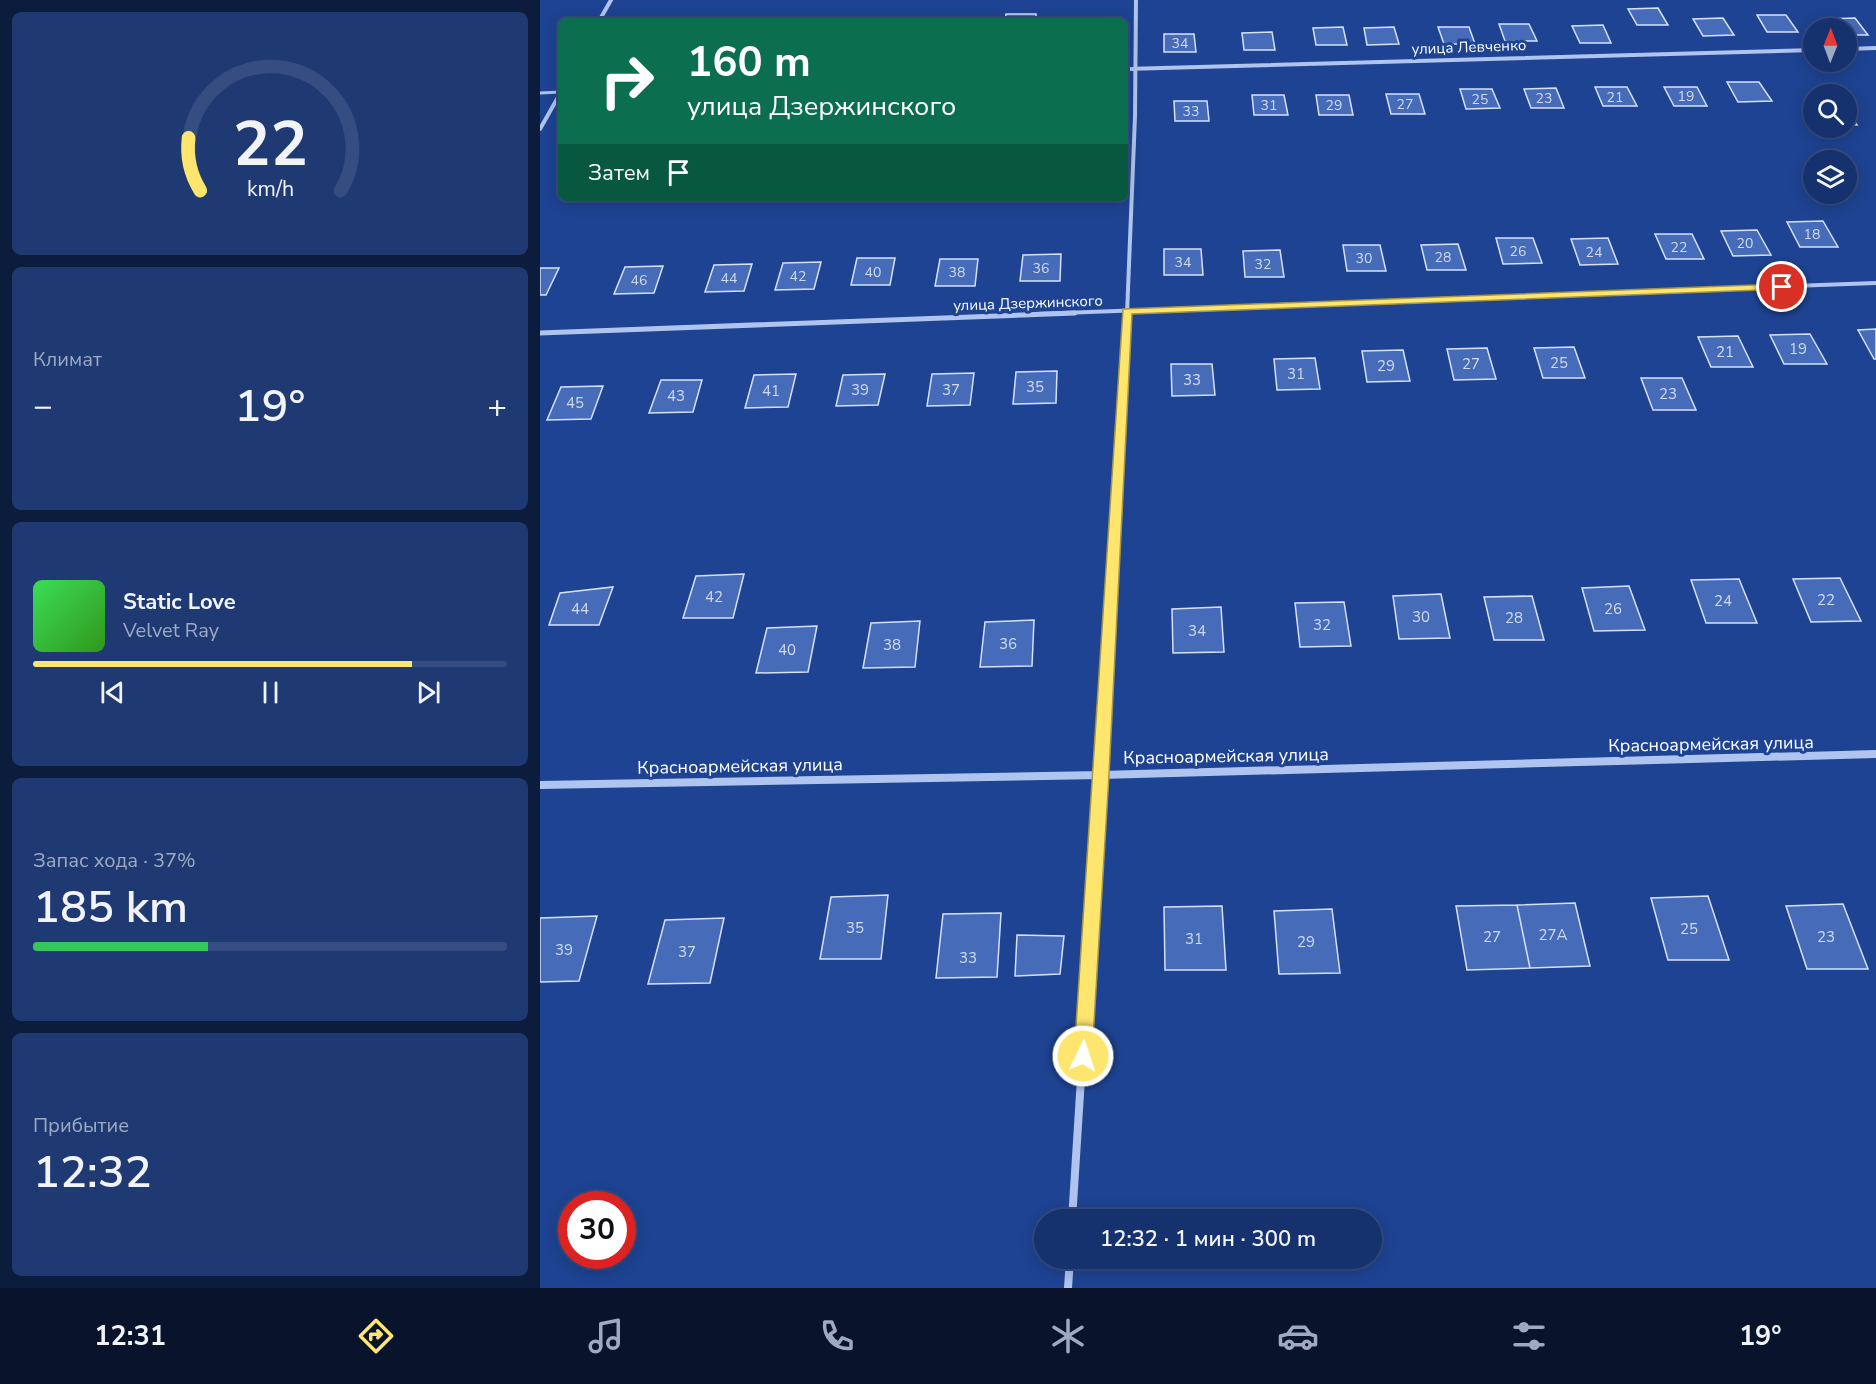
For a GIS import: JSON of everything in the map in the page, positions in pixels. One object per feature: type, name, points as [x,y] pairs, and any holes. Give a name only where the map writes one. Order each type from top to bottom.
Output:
[{"type":"street","points":[[601,18],[611,0]]},
{"type":"street","points":[[1073,1209],[1101,775],[1126,311],[1137,68],[1136,0]]},
{"type":"street","points":[[1857,49],[1876,48]]},
{"type":"street","name":"улица Левченко","points":[[1128,69],[1803,50]]},
{"type":"street","points":[[540,129],[558,97]]},
{"type":"street","name":"улица Дзержинского","points":[[540,333],[1876,283]]},
{"type":"street","name":"Красноармейская улица","points":[[540,785],[1101,775],[1876,754]]},
{"type":"street","points":[[1068,1288],[1069,1269]]},
{"type":"lane","points":[[540,93],[558,92]]},
{"type":"building","points":[[1658,8],[1668,25],[1637,25],[1628,9]]},
{"type":"building","points":[[1006,14],[1036,14],[1036,18],[1005,18]]},
{"type":"building","points":[[1757,15],[1786,15],[1798,32],[1767,32]]},
{"type":"building","points":[[1723,18],[1734,35],[1703,36],[1693,19]]},
{"type":"building","points":[[1857,21],[1868,35],[1857,35]]},
{"type":"building","points":[[1499,24],[1529,24],[1537,41],[1505,41]]},
{"type":"building","points":[[1603,25],[1611,43],[1580,43],[1572,26]]},
{"type":"building","points":[[1343,27],[1347,45],[1316,45],[1313,28]]},
{"type":"building","points":[[1394,27],[1399,44],[1367,45],[1364,28]]},
{"type":"building","points":[[1438,27],[1469,27],[1475,44],[1444,44]]},
{"type":"building","points":[[1272,32],[1275,50],[1244,50],[1242,33]]},
{"type":"building","points":[[1164,34],[1194,34],[1196,52],[1164,52]]},
{"type":"building","points":[[1727,82],[1759,82],[1772,101],[1738,102]]},
{"type":"building","points":[[1595,87],[1627,87],[1637,106],[1603,106]]},
{"type":"building","points":[[1664,87],[1697,87],[1707,106],[1674,106]]},
{"type":"building","points":[[1556,88],[1564,108],[1531,108],[1524,89]]},
{"type":"building","points":[[1460,89],[1492,89],[1500,108],[1466,109]]},
{"type":"building","points":[[1386,94],[1419,94],[1425,114],[1391,114]]},
{"type":"building","points":[[1252,95],[1284,95],[1288,115],[1254,115]]},
{"type":"building","points":[[1316,95],[1349,95],[1353,115],[1319,115]]},
{"type":"building","points":[[1174,101],[1207,101],[1209,121],[1175,121]]},
{"type":"building","points":[[1823,221],[1838,247],[1800,247],[1787,222]]},
{"type":"building","points":[[1757,230],[1771,255],[1733,256],[1721,231]]},
{"type":"building","points":[[1655,234],[1692,234],[1704,259],[1666,259]]},
{"type":"building","points":[[1496,238],[1533,238],[1542,263],[1503,264]]},
{"type":"building","points":[[1608,238],[1618,264],[1580,265],[1571,239]]},
{"type":"building","points":[[1458,244],[1466,270],[1427,270],[1421,245]]},
{"type":"building","points":[[1343,245],[1380,245],[1386,271],[1347,271]]},
{"type":"building","points":[[1164,249],[1201,249],[1203,275],[1164,275]]},
{"type":"building","points":[[1280,250],[1284,277],[1245,277],[1243,251]]},
{"type":"building","points":[[1061,254],[1060,281],[1020,281],[1023,255]]},
{"type":"building","points":[[857,258],[895,258],[890,285],[851,285]]},
{"type":"building","points":[[940,259],[978,259],[975,286],[935,286]]},
{"type":"building","points":[[821,262],[814,289],[775,290],[783,263]]},
{"type":"building","points":[[752,264],[744,291],[705,292],[714,265]]},
{"type":"building","points":[[663,266],[654,293],[614,294],[625,267]]},
{"type":"building","points":[[540,268],[559,268],[546,295],[540,295]]},
{"type":"building","points":[[1876,329],[1876,359],[1874,359],[1858,330]]},
{"type":"building","points":[[1810,334],[1827,364],[1784,364],[1770,335]]},
{"type":"building","points":[[1738,336],[1753,367],[1711,367],[1698,337]]},
{"type":"building","points":[[1574,347],[1585,378],[1543,378],[1534,348]]},
{"type":"building","points":[[1487,348],[1496,379],[1454,380],[1447,349]]},
{"type":"building","points":[[1403,350],[1410,381],[1367,382],[1362,351]]},
{"type":"building","points":[[1315,358],[1320,389],[1277,390],[1274,359]]},
{"type":"building","points":[[1171,364],[1212,364],[1215,395],[1172,396]]},
{"type":"building","points":[[1057,371],[1056,403],[1013,404],[1016,372]]},
{"type":"building","points":[[974,373],[970,405],[927,406],[932,374]]},
{"type":"building","points":[[796,374],[788,407],[745,408],[754,375]]},
{"type":"building","points":[[885,374],[878,405],[836,406],[843,375]]},
{"type":"building","points":[[1641,378],[1682,378],[1696,410],[1653,410]]},
{"type":"building","points":[[661,380],[702,380],[693,412],[649,413]]},
{"type":"building","points":[[603,386],[591,419],[547,420],[561,387]]},
{"type":"building","points":[[744,574],[733,618],[683,618],[696,576]]},
{"type":"building","points":[[1840,578],[1861,621],[1811,622],[1793,579]]},
{"type":"building","points":[[1739,579],[1757,623],[1706,623],[1691,580]]},
{"type":"building","points":[[1629,586],[1645,630],[1594,631],[1582,588]]},
{"type":"building","points":[[613,587],[599,625],[549,625],[560,593]]},
{"type":"building","points":[[1441,594],[1450,638],[1399,639],[1393,596]]},
{"type":"building","points":[[1532,596],[1544,640],[1494,640],[1484,597]]},
{"type":"building","points":[[1344,602],[1351,646],[1300,647],[1295,603]]},
{"type":"building","points":[[1221,607],[1224,652],[1173,653],[1172,609]]},
{"type":"building","points":[[1034,620],[1032,666],[980,667],[985,622]]},
{"type":"building","points":[[920,621],[915,667],[863,668],[871,623]]},
{"type":"building","points":[[817,626],[808,672],[756,673],[767,628]]},
{"type":"building","points":[[888,895],[881,959],[820,959],[831,897]]},
{"type":"building","points":[[1708,896],[1729,960],[1668,960],[1651,898]]},
{"type":"building","points":[[1575,903],[1590,966],[1530,968],[1517,905]]},
{"type":"building","points":[[1843,904],[1868,969],[1807,969],[1786,906]]},
{"type":"building","points":[[1517,905],[1530,968],[1467,970],[1456,906]]},
{"type":"building","points":[[1222,906],[1226,970],[1165,970],[1164,907]]},
{"type":"building","points":[[1332,909],[1340,973],[1279,974],[1274,911]]},
{"type":"building","points":[[1001,913],[997,977],[936,978],[943,914]]},
{"type":"building","points":[[597,916],[579,981],[540,982],[540,918]]},
{"type":"building","points":[[724,918],[710,983],[648,984],[665,920]]},
{"type":"building","points":[[1017,935],[1064,936],[1060,974],[1015,976]]},
{"type":"route","points":[[1083,1056],[1126,311],[1782,287]]}]
